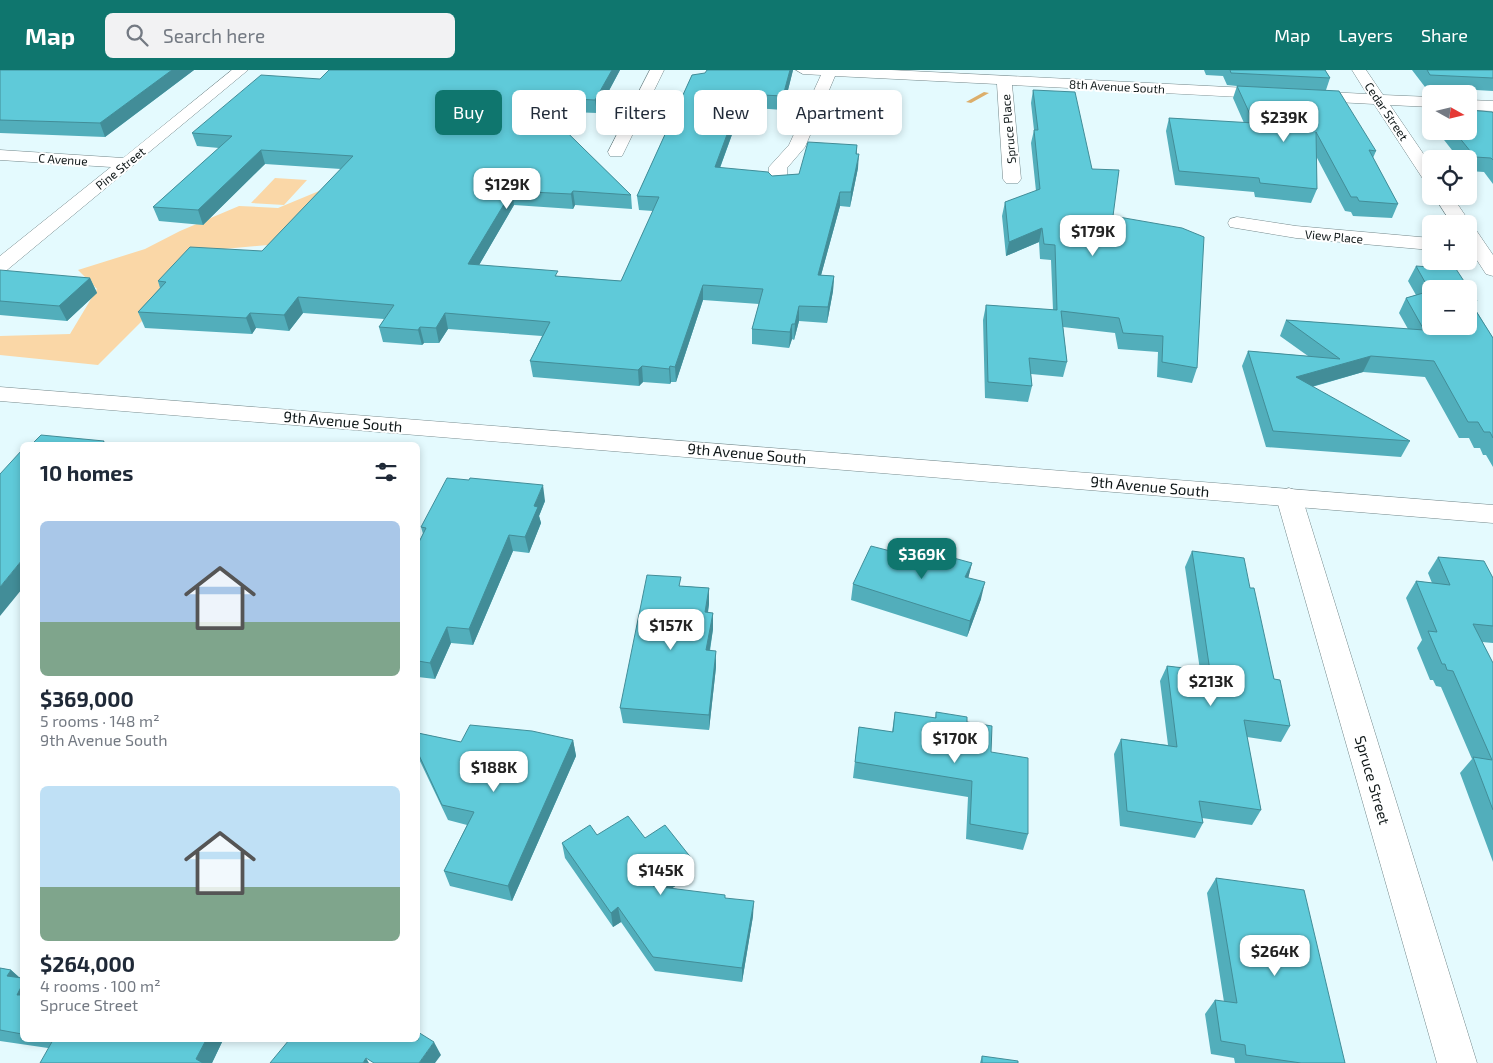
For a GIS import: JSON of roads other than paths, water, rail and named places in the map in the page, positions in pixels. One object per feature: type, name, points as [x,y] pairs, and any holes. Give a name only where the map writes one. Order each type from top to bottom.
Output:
[{"type":"street","name":"Pine Street","points":[[0,266],[240,70]]},
{"type":"street","points":[[616,152],[657,70]]},
{"type":"street","name":"8th Avenue South","points":[[803,70],[1004,80],[1093,78],[1422,102]]},
{"type":"street","name":"Cedar Street","points":[[1359,70],[1422,164]]},
{"type":"street","points":[[778,184],[778,167],[797,147],[830,71]]},
{"type":"street","name":"Spruce Place","points":[[1004,80],[1012,179]]},
{"type":"street","points":[[1478,105],[1493,106]]},
{"type":"street","name":"C Avenue","points":[[0,155],[126,163]]},
{"type":"street","name":"View Place","points":[[1238,222],[1296,232],[1422,243]]},
{"type":"street","points":[[1477,249],[1493,270]]},
{"type":"street","name":"9th Avenue South","points":[[0,394],[1493,514]]},
{"type":"street","name":"Spruce Street","points":[[1289,497],[1457,1063]]},
{"type":"waterway","points":[[969,102],[986,93]]}]
